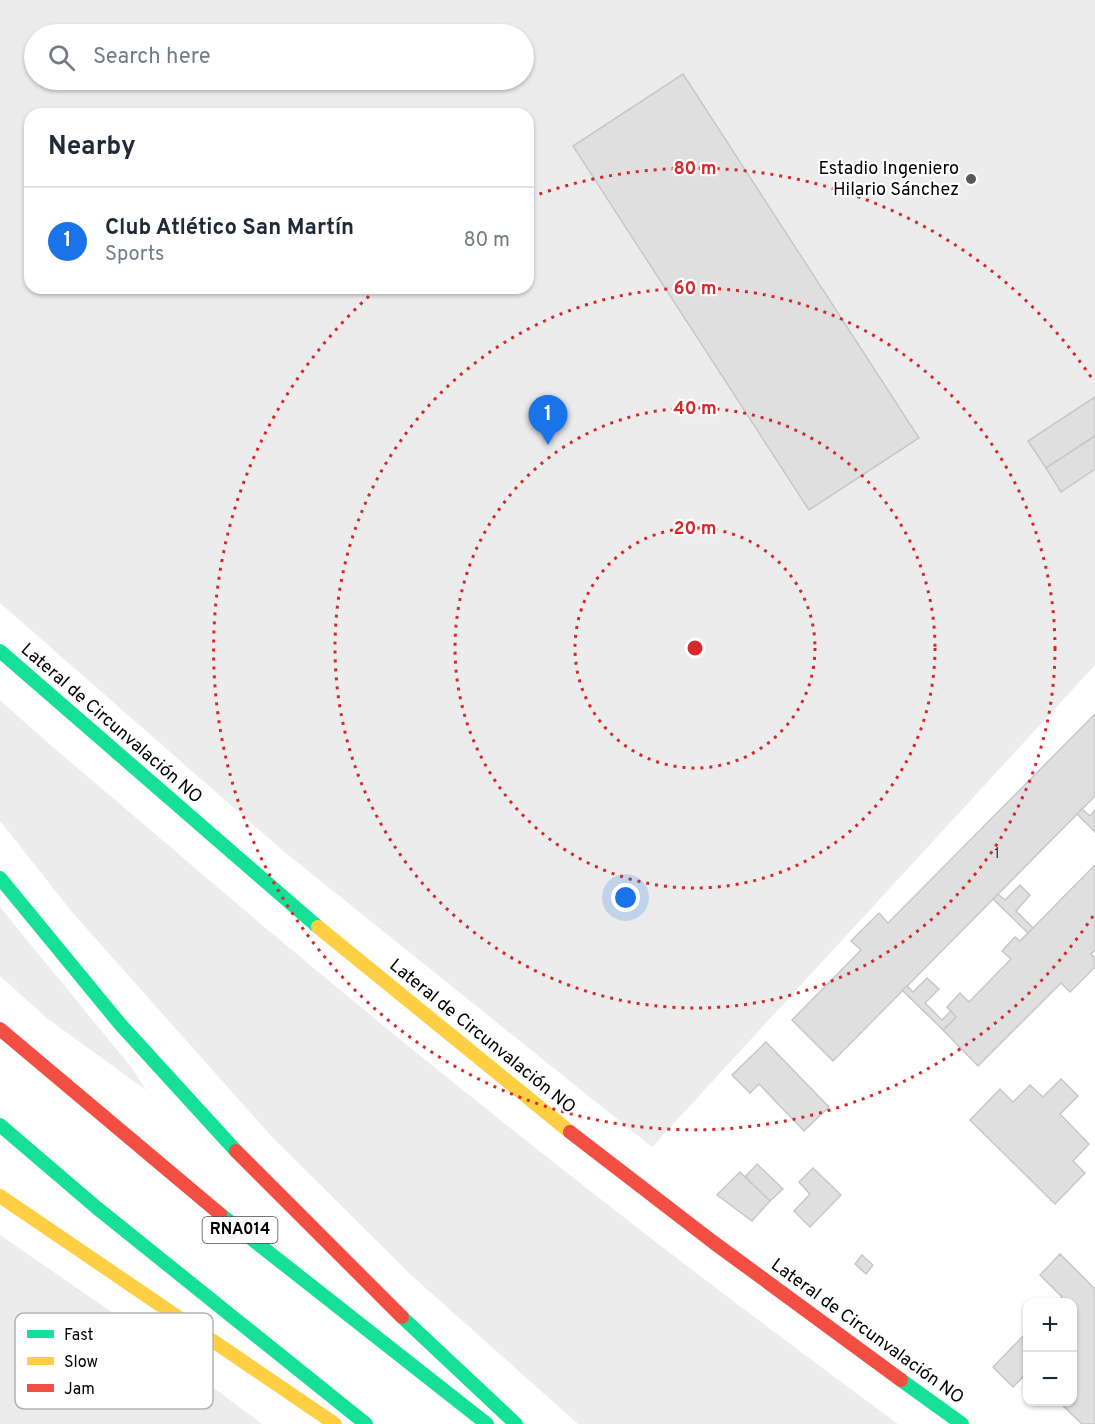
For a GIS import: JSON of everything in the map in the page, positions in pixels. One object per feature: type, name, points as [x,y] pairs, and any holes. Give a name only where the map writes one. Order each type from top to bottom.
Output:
[{"type":"main road","name":"Lateral de Circunvalación NO","points":[[0,651],[89,731],[413,1007],[631,1179],[962,1424]]},
{"type":"main road","points":[[0,878],[161,1072],[291,1211],[516,1424]]},
{"type":"main road","name":"RNA014","points":[[0,1029],[223,1217],[487,1424]]},
{"type":"main road","points":[[0,1125],[97,1208],[366,1424]]},
{"type":"main road","points":[[0,1196],[172,1313]]},
{"type":"main road","points":[[213,1341],[335,1424]]},
{"type":"shaded area","points":[[0,0],[1095,0],[1095,665],[652,1147],[282,850],[0,603]]},
{"type":"shaded area","points":[[0,700],[263,926],[441,1073],[713,1286],[898,1424],[578,1424],[411,1275],[271,1136],[72,912],[0,821]]},
{"type":"shaded area","points":[[0,907],[131,1067],[146,1090],[48,1019],[0,976]]},
{"type":"shaded area","points":[[0,1235],[113,1313],[15,1313],[15,1409],[213,1409],[213,1387],[262,1424],[0,1424]]},
{"type":"building","points":[[683,74],[919,438],[809,510],[573,146]]},
{"type":"building","points":[[1095,397],[1095,436],[1046,468],[1028,441]]},
{"type":"building","points":[[1095,436],[1095,469],[1061,492],[1046,468]]},
{"type":"building","points":[[1095,714],[1095,796],[833,1061],[792,1020],[861,950],[851,941],[879,913],[888,923]]},
{"type":"building","points":[[1082,809],[1090,816],[1095,810],[1095,832],[1077,814]]},
{"type":"building","points":[[1095,865],[1095,950],[1091,954],[1095,959],[1095,967],[1070,992],[1061,983],[978,1066],[943,1030],[956,1017],[947,1007],[960,993],[969,1002],[1011,959],[1002,951],[1015,937],[1020,941]]},
{"type":"building","points":[[1020,885],[1030,895],[1016,911],[1033,928],[1028,933],[993,899],[998,894],[1005,900]]},
{"type":"building","points":[[927,978],[939,989],[925,1003],[942,1020],[951,1011],[956,1017],[943,1030],[902,990],[907,986],[913,992]]},
{"type":"building","points":[[766,1042],[829,1107],[804,1131],[759,1084],[750,1093],[732,1075]]},
{"type":"building","points":[[1061,1079],[1078,1096],[1060,1114],[1089,1144],[1073,1161],[1085,1173],[1055,1204],[970,1120],[1000,1089],[1013,1102],[1030,1085],[1043,1097]]},
{"type":"building","points":[[757,1164],[783,1189],[770,1201],[745,1177]]},
{"type":"building","points":[[813,1168],[841,1195],[810,1227],[794,1211],[810,1194],[799,1182]]},
{"type":"building","points":[[740,1172],[770,1201],[752,1221],[717,1195]]},
{"type":"building","points":[[1060,1254],[1095,1289],[1095,1424],[1082,1424],[1063,1406],[1077,1406],[1077,1298],[1061,1298],[1040,1275]]},
{"type":"building","points":[[862,1255],[873,1265],[866,1274],[855,1264]]},
{"type":"building","points":[[1023,1336],[1023,1377],[1013,1387],[993,1367]]},
{"type":"traffic: fast","points":[[0,651],[318,927]]},
{"type":"traffic: fast","points":[[0,878],[120,1024],[236,1151]]},
{"type":"traffic: fast","points":[[0,1125],[97,1208],[366,1424]]},
{"type":"traffic: fast","points":[[220,1214],[487,1424]]},
{"type":"traffic: fast","points":[[402,1317],[516,1424]]},
{"type":"traffic: fast","points":[[901,1380],[962,1424]]},
{"type":"traffic: slow","points":[[318,927],[570,1132]]},
{"type":"traffic: slow","points":[[0,1196],[172,1313]]},
{"type":"traffic: slow","points":[[213,1341],[335,1424]]},
{"type":"traffic: jam","points":[[0,1029],[220,1214]]},
{"type":"traffic: jam","points":[[570,1132],[713,1242],[901,1380]]},
{"type":"traffic: jam","points":[[236,1151],[402,1317]]},
{"type":"place","name":"Estadio Ingeniero Hilario Sánchez","points":[[971,179]]},
{"type":"place","name":"Club Atlético San Martín","points":[[548,445]]}]
